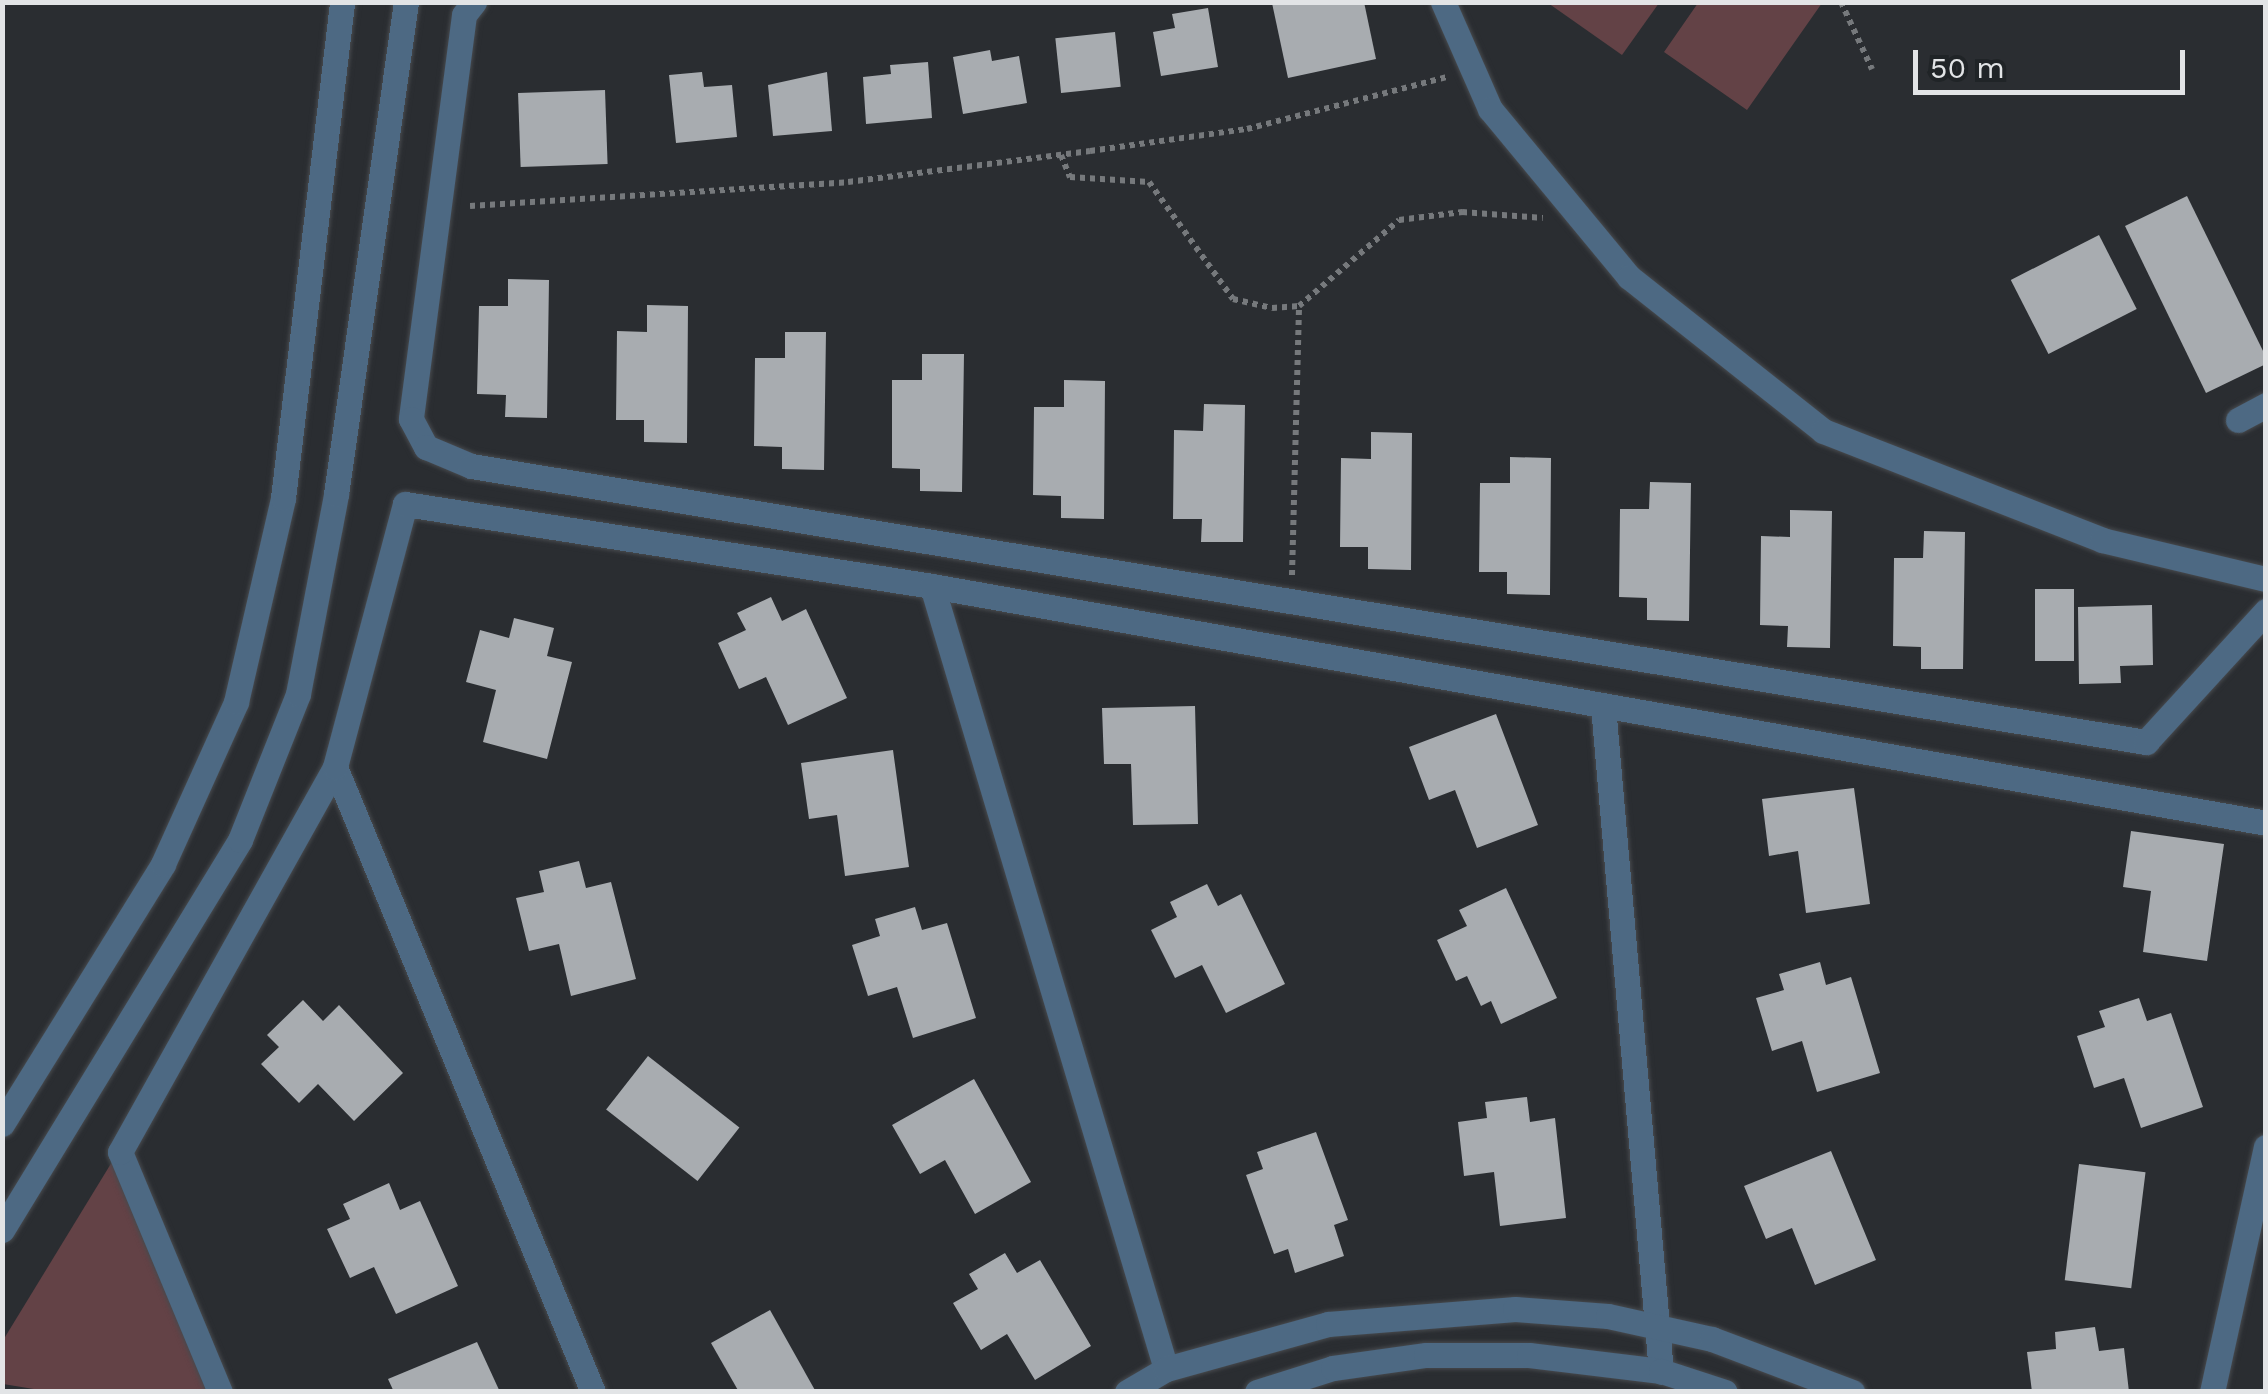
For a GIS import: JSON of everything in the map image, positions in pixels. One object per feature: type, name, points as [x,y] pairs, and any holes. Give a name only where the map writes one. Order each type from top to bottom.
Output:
[{"type":"street","points":[[2,1124],[163,864],[236,702],[283,498],[342,2]]},
{"type":"street","points":[[2,1230],[240,840],[298,694],[336,494],[406,2]]},
{"type":"street","points":[[474,2],[464,15],[411,419],[426,448],[472,466],[2146,742],[2266,611]]},
{"type":"street","points":[[1443,2],[1490,109],[1629,277],[1823,431],[2102,540],[2266,579]]},
{"type":"street","points":[[2238,420],[2266,406]]},
{"type":"street","points":[[220,1392],[120,1152],[335,767],[405,504],[932,586],[2266,823]]},
{"type":"street","points":[[932,586],[1166,1369]]},
{"type":"street","points":[[1603,706],[1661,1328],[1661,1371]]},
{"type":"street","points":[[335,767],[593,1392]]},
{"type":"street","points":[[2212,1392],[2266,1147]]},
{"type":"street","points":[[1127,1392],[1166,1369],[1328,1324],[1418,1312],[1515,1309],[1661,1328],[1773,1358],[1852,1392]]},
{"type":"street","points":[[1257,1392],[1333,1368],[1426,1355],[1529,1355],[1661,1371],[1725,1392]]},
{"type":"path","points":[[1841,2],[1872,70]]},
{"type":"path","points":[[438,208],[848,182],[1060,155],[1246,128],[1472,70]]},
{"type":"path","points":[[1060,155],[1070,177],[1149,182],[1234,299],[1298,306],[1398,220],[1462,212],[1580,218]]},
{"type":"path","points":[[1292,602],[1298,306]]},
{"type":"shaded area","points":[[1659,2],[1622,55],[1548,3]]},
{"type":"shaded area","points":[[1698,2],[1822,3],[1747,110],[1664,52]]},
{"type":"shaded area","points":[[115,1157],[210,1391],[52,1392],[3,1384],[2,1342]]},
{"type":"building","points":[[1364,2],[1376,59],[1288,78],[1272,3]]},
{"type":"building","points":[[1208,8],[1218,67],[1161,76],[1153,32],[1175,28],[1172,14]]},
{"type":"building","points":[[1115,32],[1121,87],[1061,93],[1055,38]]},
{"type":"building","points":[[990,50],[992,61],[1019,56],[1027,103],[963,114],[953,57]]},
{"type":"building","points":[[928,62],[932,118],[866,124],[863,77],[891,74],[890,65]]},
{"type":"building","points":[[702,72],[704,87],[732,85],[737,137],[676,143],[669,75]]},
{"type":"building","points":[[827,72],[832,131],[773,136],[768,85]]},
{"type":"building","points":[[605,90],[608,164],[521,167],[518,93]]},
{"type":"building","points":[[2187,196],[2266,357],[2266,364],[2206,393],[2125,226]]},
{"type":"building","points":[[2099,235],[2137,309],[2048,354],[2011,280]]},
{"type":"building","points":[[508,279],[549,280],[547,418],[505,417],[506,395],[477,394],[479,306],[508,306]]},
{"type":"building","points":[[647,305],[688,306],[687,443],[644,442],[644,420],[616,420],[617,331],[647,332]]},
{"type":"building","points":[[785,332],[826,332],[824,470],[782,469],[782,447],[754,446],[755,358],[785,358]]},
{"type":"building","points":[[922,354],[964,354],[962,492],[920,491],[920,469],[892,468],[892,380],[922,380]]},
{"type":"building","points":[[1064,380],[1105,381],[1104,519],[1061,518],[1061,496],[1033,495],[1034,407],[1064,407]]},
{"type":"building","points":[[1204,404],[1245,405],[1243,542],[1201,542],[1202,519],[1173,519],[1174,430],[1203,431]]},
{"type":"building","points":[[1371,432],[1412,433],[1411,570],[1368,569],[1368,547],[1340,547],[1341,458],[1371,459]]},
{"type":"building","points":[[1510,457],[1551,458],[1550,595],[1507,594],[1507,572],[1479,572],[1480,483],[1510,483]]},
{"type":"building","points":[[1650,482],[1691,483],[1689,621],[1647,620],[1647,598],[1619,597],[1620,509],[1649,509]]},
{"type":"building","points":[[1790,510],[1832,511],[1830,648],[1787,647],[1788,626],[1760,625],[1761,536],[1790,537]]},
{"type":"building","points":[[1924,531],[1965,532],[1963,669],[1921,669],[1921,647],[1893,646],[1894,558],[1923,558]]},
{"type":"building","points":[[2035,589],[2074,589],[2074,661],[2035,661]]},
{"type":"building","points":[[771,597],[782,621],[806,609],[847,698],[788,725],[766,677],[739,689],[718,643],[746,630],[737,613]]},
{"type":"building","points":[[2152,605],[2153,665],[2120,666],[2121,683],[2079,684],[2078,607]]},
{"type":"building","points":[[514,618],[554,628],[547,656],[572,662],[547,759],[483,742],[496,690],[466,682],[480,630],[509,638]]},
{"type":"building","points":[[1195,706],[1198,824],[1133,825],[1131,764],[1104,764],[1102,708]]},
{"type":"building","points":[[1496,714],[1538,825],[1477,848],[1455,790],[1429,800],[1409,747]]},
{"type":"building","points":[[893,750],[909,867],[845,876],[837,815],[809,819],[801,763]]},
{"type":"building","points":[[1854,788],[1870,904],[1806,913],[1798,851],[1769,856],[1762,799]]},
{"type":"building","points":[[2131,831],[2224,844],[2207,961],[2143,952],[2151,891],[2123,887]]},
{"type":"building","points":[[579,861],[586,888],[611,882],[636,979],[571,996],[559,944],[529,951],[516,898],[544,892],[539,871]]},
{"type":"building","points":[[1207,884],[1218,906],[1241,894],[1285,984],[1226,1013],[1202,965],[1175,978],[1151,930],[1177,917],[1170,902]]},
{"type":"building","points":[[1506,888],[1557,998],[1501,1024],[1491,1001],[1481,1006],[1467,976],[1456,981],[1437,940],[1467,926],[1459,910]]},
{"type":"building","points":[[915,907],[922,930],[947,923],[976,1018],[913,1038],[897,987],[868,996],[852,945],[880,936],[875,919]]},
{"type":"building","points":[[1820,962],[1826,985],[1851,977],[1880,1073],[1817,1092],[1802,1041],[1772,1051],[1756,998],[1784,990],[1779,974]]},
{"type":"building","points":[[2139,998],[2147,1021],[2171,1013],[2203,1107],[2141,1128],[2124,1078],[2094,1088],[2077,1036],[2105,1027],[2099,1011]]},
{"type":"building","points":[[303,1000],[323,1021],[339,1005],[403,1073],[354,1121],[318,1084],[299,1103],[261,1064],[279,1047],[267,1035]]},
{"type":"building","points":[[648,1056],[739,1127],[698,1181],[606,1110]]},
{"type":"building","points":[[974,1079],[1031,1182],[975,1214],[945,1160],[920,1174],[892,1125]]},
{"type":"building","points":[[1527,1097],[1530,1122],[1555,1118],[1566,1218],[1500,1226],[1494,1172],[1464,1176],[1458,1122],[1487,1118],[1485,1102]]},
{"type":"building","points":[[1316,1132],[1348,1220],[1334,1225],[1344,1256],[1295,1273],[1288,1249],[1274,1254],[1246,1175],[1263,1169],[1257,1152]]},
{"type":"building","points":[[1831,1151],[1876,1260],[1815,1285],[1792,1228],[1766,1239],[1744,1186]]},
{"type":"building","points":[[2079,1164],[2146,1172],[2131,1288],[2065,1280]]},
{"type":"building","points":[[389,1183],[400,1210],[420,1201],[458,1286],[396,1314],[374,1267],[350,1278],[327,1229],[350,1219],[343,1204]]},
{"type":"building","points":[[1005,1253],[1017,1273],[1040,1260],[1091,1346],[1035,1380],[1007,1334],[981,1350],[953,1303],[978,1289],[969,1274]]},
{"type":"building","points":[[770,1310],[816,1392],[739,1392],[711,1343]]},
{"type":"building","points":[[2095,1327],[2099,1351],[2124,1348],[2129,1392],[2032,1392],[2027,1352],[2056,1349],[2055,1332]]},
{"type":"building","points":[[477,1342],[500,1392],[394,1392],[388,1379]]}]
